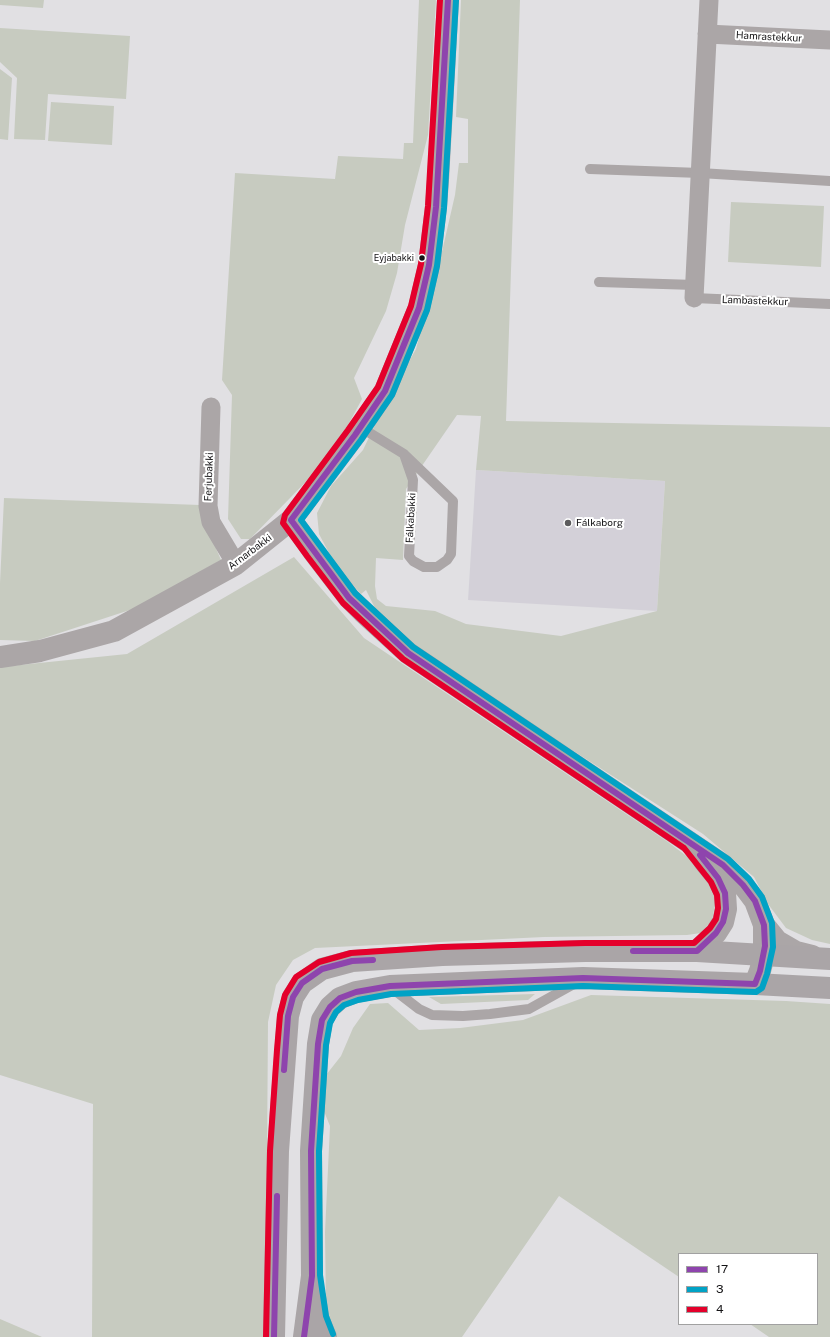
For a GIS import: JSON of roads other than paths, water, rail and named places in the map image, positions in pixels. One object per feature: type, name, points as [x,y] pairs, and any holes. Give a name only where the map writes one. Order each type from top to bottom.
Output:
[{"type":"main road","points":[[274,1337],[278,1151],[288,1016],[293,997],[302,983],[322,968],[352,961],[442,955],[585,951],[696,951],[828,959]]},
{"type":"main road","points":[[326,1337],[318,1318],[312,1276],[311,1151],[318,1044],[322,1020],[330,1007],[340,998],[356,992],[390,986],[583,978],[830,988]]},
{"type":"main road","points":[[304,1337],[312,1276]]},
{"type":"street","name":"Arnarbakki","points":[[0,657],[40,651],[114,631],[236,564],[291,520],[385,391],[419,308],[429,265],[438,180],[448,0]]},
{"type":"street","points":[[694,292],[709,0]]},
{"type":"street","name":"Hamrastekkur","points":[[707,34],[830,40]]},
{"type":"street","name":"Ferjubakki","points":[[211,407],[208,506],[211,522],[236,564]]},
{"type":"street","points":[[291,520],[349,598],[408,653],[723,865],[743,885],[755,901],[764,925],[764,956],[755,984]]},
{"type":"street","points":[[690,842],[718,878],[725,893],[726,909],[723,922],[716,933],[696,951]]},
{"type":"street","points":[[764,925],[777,941],[796,952],[828,959]]},
{"type":"lane","points":[[590,169],[700,173],[830,181]]},
{"type":"lane","name":"Lambastekkur","points":[[599,282],[830,304]]},
{"type":"lane","name":"Fálkabakki","points":[[360,427],[404,454],[453,502],[451,554],[447,560],[437,567],[424,567],[413,561],[409,556],[413,480],[404,454]]},
{"type":"lane","points":[[390,986],[419,1009],[432,1015],[463,1016],[529,1010],[583,978]]},
{"type":"place","name":"Eyjabakki","points":[[422,258]]},
{"type":"place","name":"Fálkaborg","points":[[568,523]]}]
